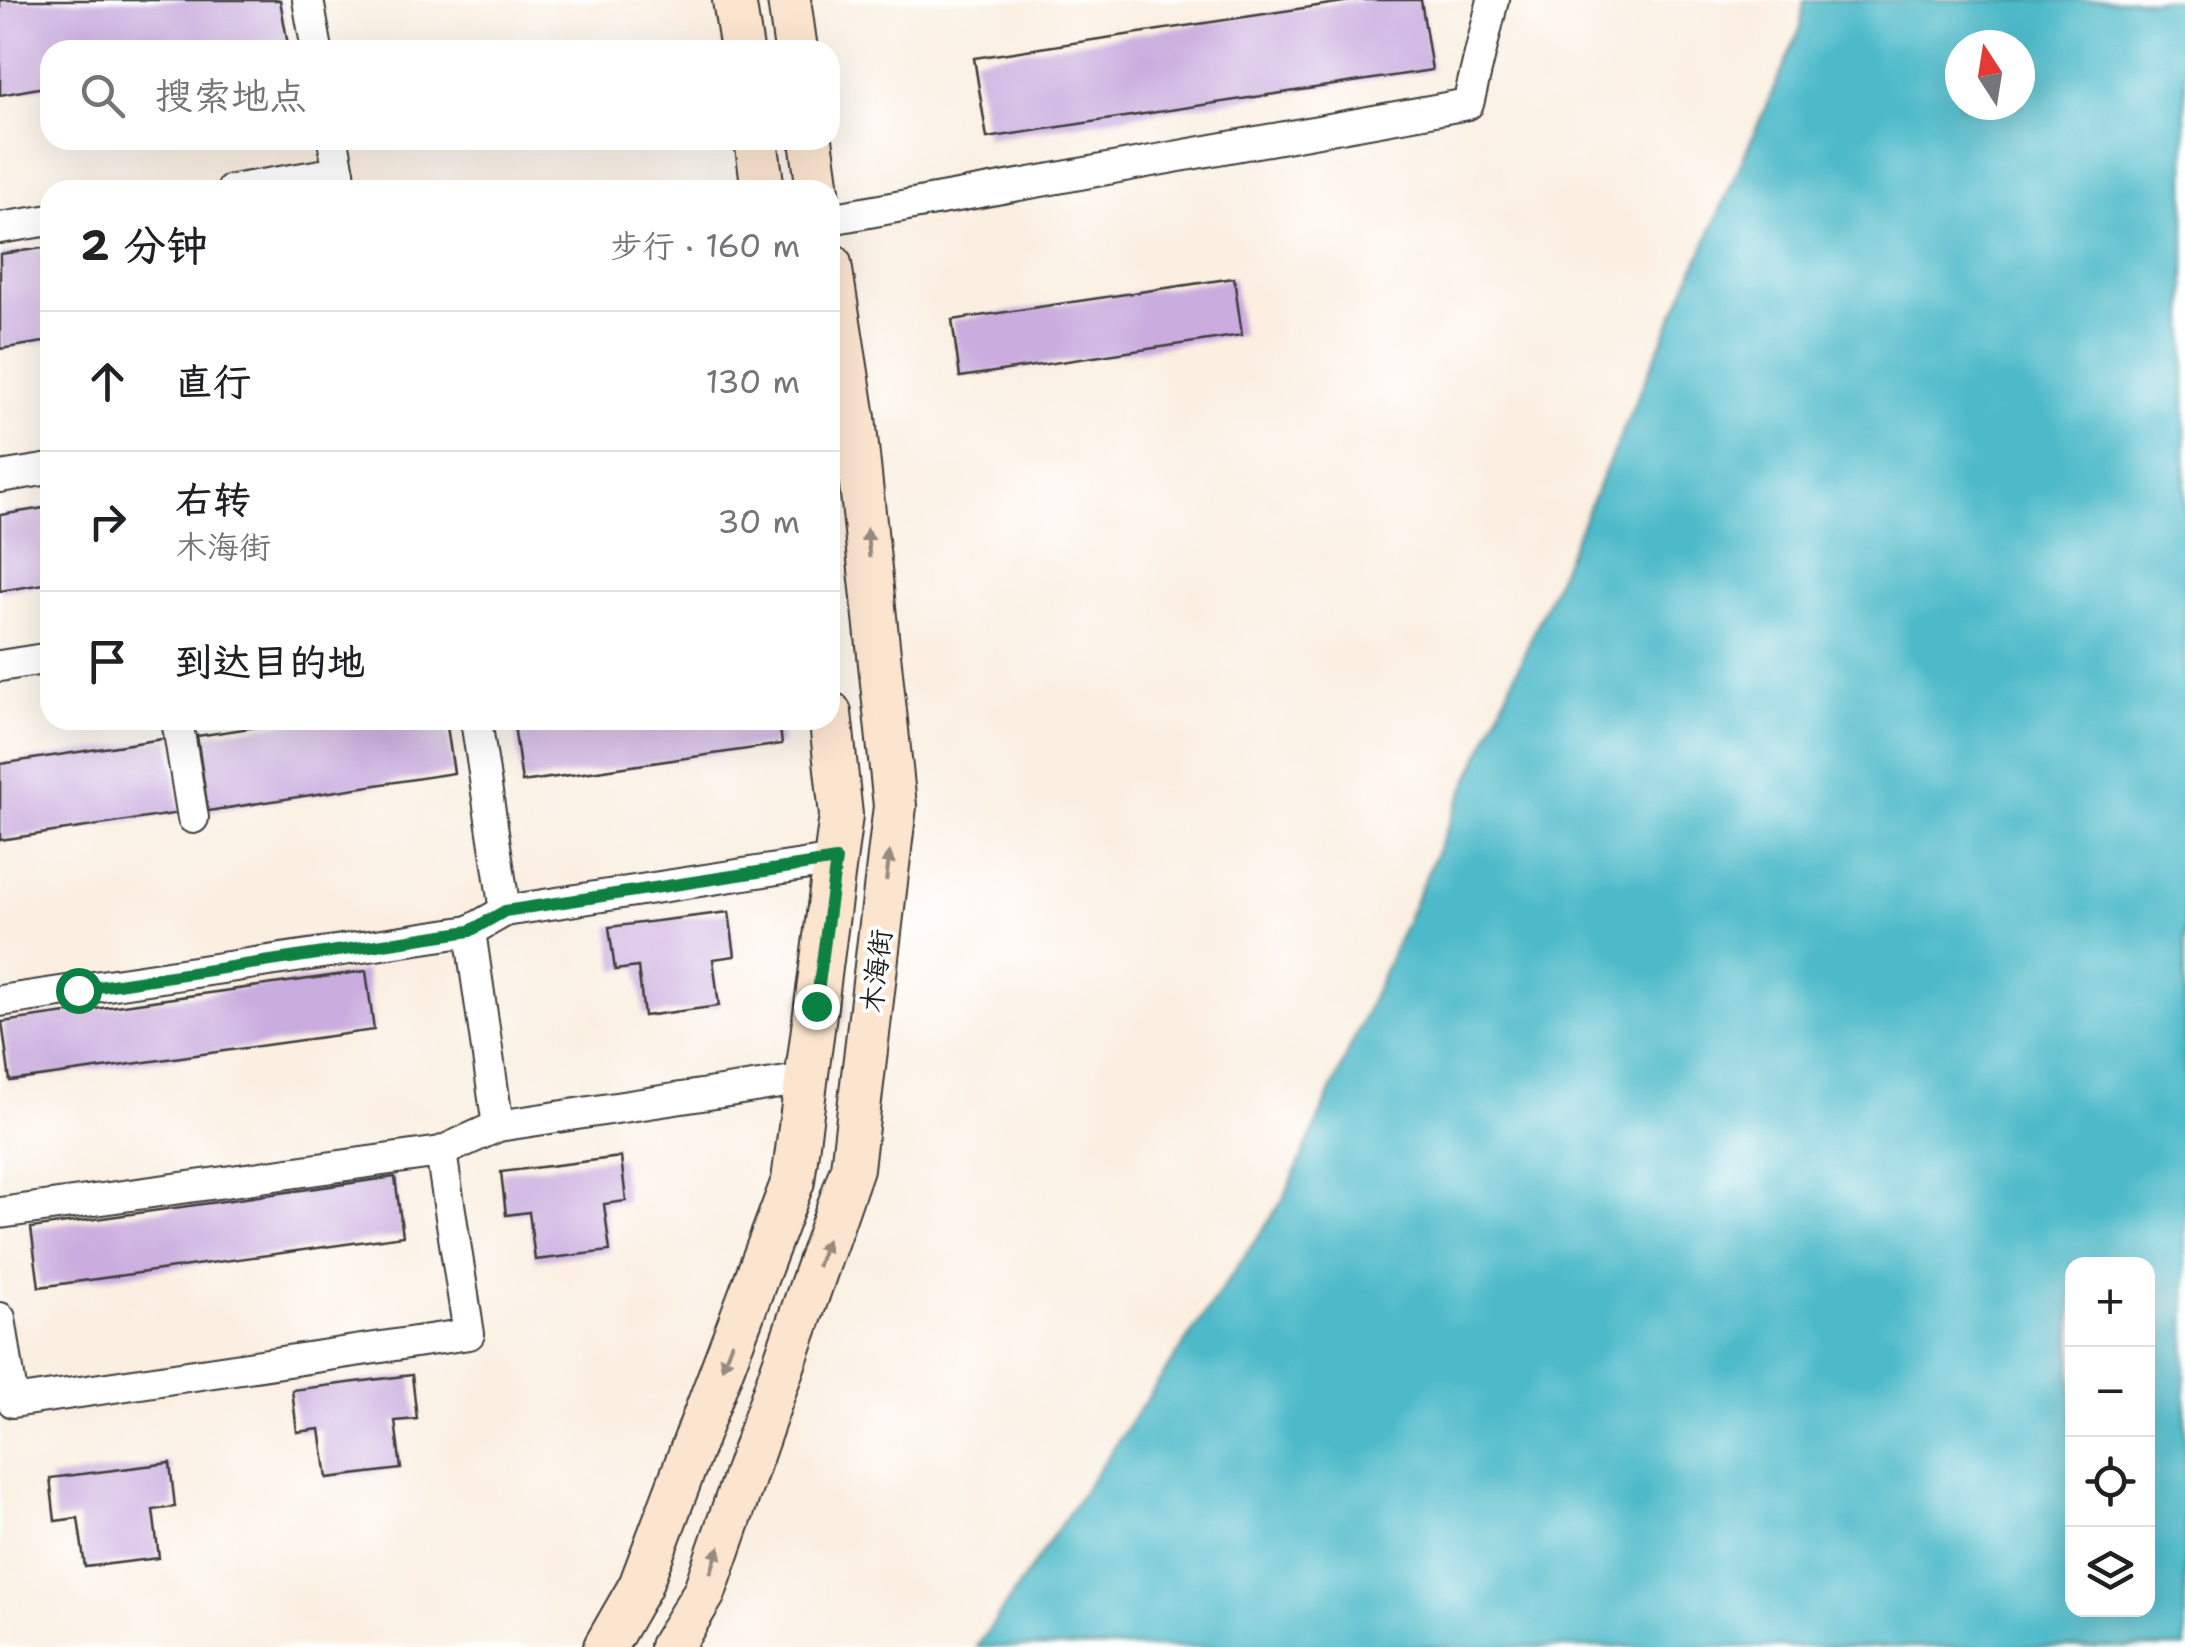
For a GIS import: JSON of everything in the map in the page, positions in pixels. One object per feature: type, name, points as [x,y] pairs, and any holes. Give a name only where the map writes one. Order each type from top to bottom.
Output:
[{"type":"main road","points":[[734,0],[740,40]]},
{"type":"main road","points":[[789,0],[795,40]]},
{"type":"main road","points":[[757,150],[762,180]]},
{"type":"main road","points":[[812,150],[816,180]]},
{"type":"main road","name":"木海街","points":[[672,1647],[704,1592],[852,1168],[895,806],[854,418],[840,328]]},
{"type":"main road","name":"木海街","points":[[605,1647],[640,1586],[793,1182],[841,815],[832,730]]},
{"type":"street","points":[[308,0],[315,40]]},
{"type":"street","points":[[840,217],[1468,104],[1493,0]]},
{"type":"street","points":[[335,150],[340,180]]},
{"type":"street","points":[[0,228],[40,222]]},
{"type":"street","points":[[0,477],[40,471]]},
{"type":"street","points":[[0,666],[40,660]]},
{"type":"street","points":[[178,730],[193,818]]},
{"type":"street","points":[[478,730],[505,911]]},
{"type":"street","points":[[0,1002],[470,931],[505,911],[836,860]]},
{"type":"street","points":[[470,931],[498,1126]]},
{"type":"street","points":[[0,1213],[442,1152],[498,1126],[806,1079]]},
{"type":"street","points":[[0,1318],[12,1402],[469,1334],[442,1152]]},
{"type":"water","points":[[1804,0],[2185,0],[2185,1647],[977,1647],[1283,1200],[1801,27]]},
{"type":"building","points":[[0,0],[280,0],[287,40],[40,40],[40,88],[0,95]]},
{"type":"building","points":[[1357,0],[1421,0],[1432,70],[987,138],[974,58]]},
{"type":"building","points":[[40,248],[40,343],[0,349],[0,254]]},
{"type":"building","points":[[1234,278],[1242,335],[960,377],[952,320]]},
{"type":"building","points":[[40,509],[40,585],[0,591],[0,515]]},
{"type":"building","points":[[237,730],[448,730],[454,773],[208,811],[197,736]]},
{"type":"building","points":[[515,730],[780,730],[782,744],[522,782]]},
{"type":"building","points":[[169,738],[180,813],[0,840],[0,764]]},
{"type":"building","points":[[729,912],[735,956],[713,959],[719,1006],[644,1016],[638,967],[615,970],[609,927]]},
{"type":"building","points":[[366,971],[374,1030],[10,1081],[2,1022]]},
{"type":"building","points":[[621,1157],[626,1201],[604,1204],[610,1251],[535,1260],[529,1212],[506,1215],[501,1172]]},
{"type":"building","points":[[395,1177],[403,1236],[39,1287],[31,1228]]},
{"type":"building","points":[[412,1375],[417,1419],[395,1421],[401,1469],[327,1478],[320,1429],[297,1432],[292,1390]]},
{"type":"building","points":[[170,1463],[175,1507],[153,1510],[159,1558],[85,1567],[78,1518],[55,1521],[50,1478]]},
{"type":"route","points":[[78,990],[470,931],[505,911],[836,860],[816,1006]]}]
